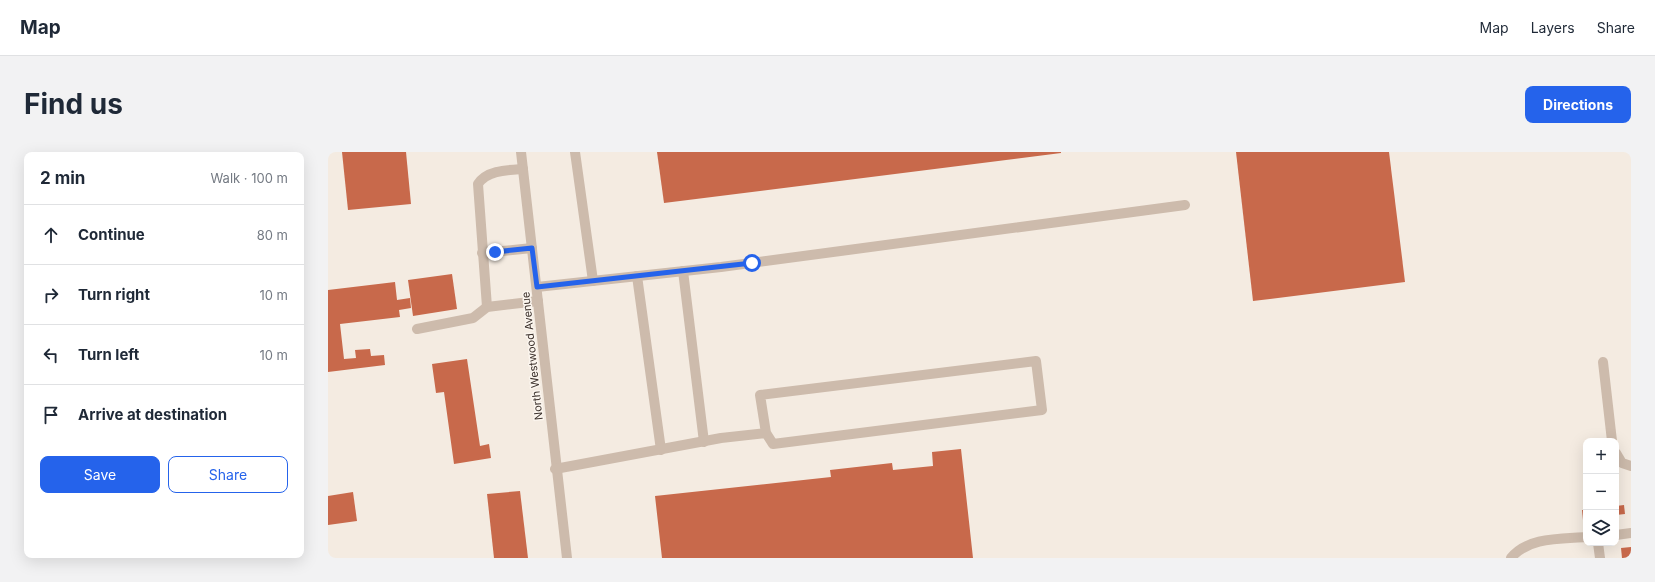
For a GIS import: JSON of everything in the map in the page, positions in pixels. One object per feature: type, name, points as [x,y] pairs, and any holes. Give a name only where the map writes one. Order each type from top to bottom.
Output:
[{"type":"street","name":"North Westwood Avenue","points":[[521,152],[567,558]]},
{"type":"street","points":[[575,152],[593,280]]},
{"type":"street","points":[[487,307],[478,184],[487,176],[499,171],[523,169]]},
{"type":"street","points":[[537,287],[683,271],[1185,205]]},
{"type":"street","points":[[482,253],[532,248]]},
{"type":"street","points":[[683,271],[704,442]]},
{"type":"street","points":[[637,276],[661,450]]},
{"type":"street","points":[[417,329],[473,318],[487,307],[538,301]]},
{"type":"street","points":[[1036,361],[1042,410],[773,444],[766,433],[760,395],[1036,361]]},
{"type":"street","points":[[1603,362],[1612,438]]},
{"type":"street","points":[[556,469],[704,442],[766,433]]},
{"type":"street","points":[[1619,457],[1626,465]]},
{"type":"street","points":[[1619,535],[1631,533]]},
{"type":"street","points":[[1511,558],[1518,549],[1539,541],[1583,537]]},
{"type":"street","points":[[1598,546],[1600,558]]},
{"type":"building","points":[[342,152],[406,152],[411,204],[348,210]]},
{"type":"building","points":[[657,152],[1061,152],[1061,153],[664,203]]},
{"type":"building","points":[[1236,152],[1389,152],[1405,282],[1253,301]]},
{"type":"building","points":[[452,274],[457,309],[413,316],[408,280]]},
{"type":"building","points":[[395,282],[397,300],[410,298],[411,308],[399,310],[400,317],[340,324],[344,359],[356,358],[355,350],[370,349],[371,356],[384,355],[385,365],[328,372],[328,290]]},
{"type":"building","points":[[467,359],[480,446],[489,444],[491,458],[454,464],[444,392],[436,393],[432,364]]},
{"type":"building","points":[[961,449],[973,558],[662,558],[655,496],[831,477],[830,470],[892,463],[893,470],[933,466],[932,452]]},
{"type":"building","points":[[520,491],[528,558],[494,558],[487,494]]},
{"type":"building","points":[[353,492],[357,521],[328,525],[328,496]]},
{"type":"building","points":[[1624,505],[1625,514],[1619,515],[1619,506]]},
{"type":"building","points":[[1631,547],[1631,558],[1622,558],[1621,548]]},
{"type":"route","points":[[495,252],[532,248],[537,287],[752,263]]}]
